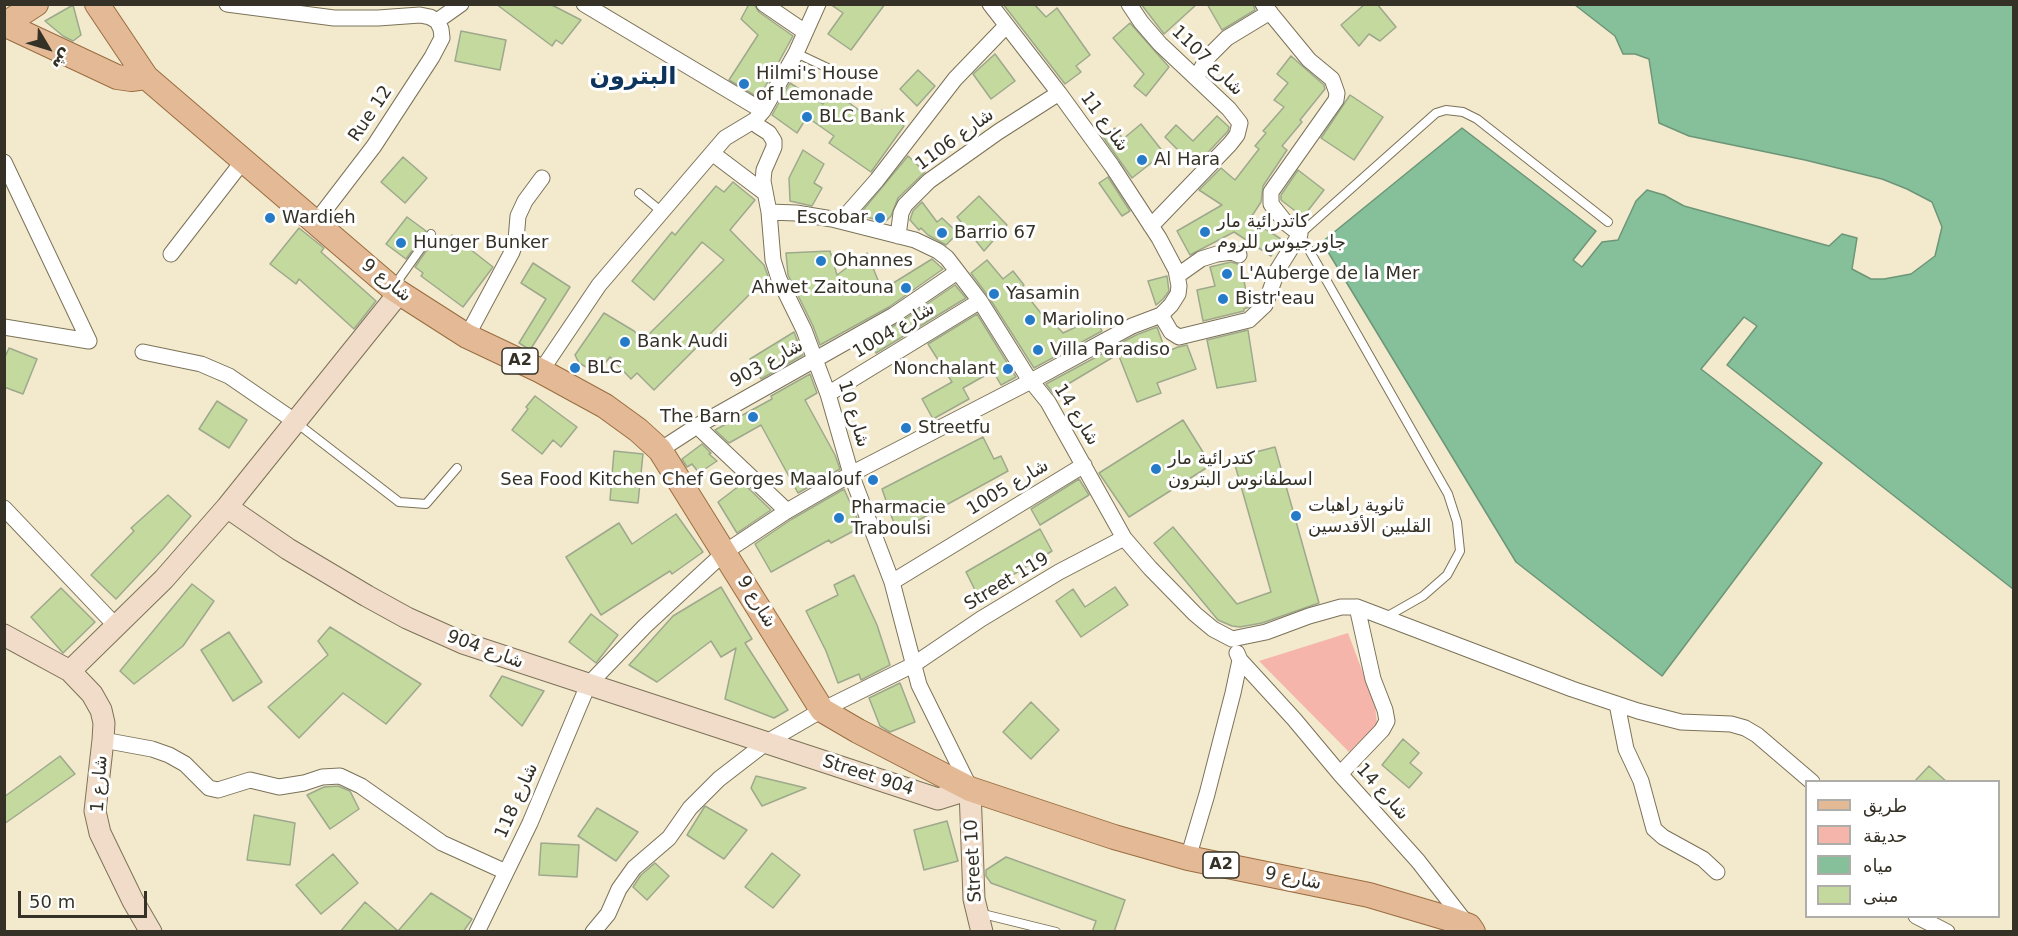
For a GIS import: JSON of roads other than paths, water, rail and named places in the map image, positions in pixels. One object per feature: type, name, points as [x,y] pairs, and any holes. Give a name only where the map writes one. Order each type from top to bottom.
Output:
[{"type":"main road","points":[[5,25],[36,4]]},
{"type":"main road","name":"شارع 9","points":[[97,4],[146,77],[396,291],[466,336],[541,370],[605,406],[638,430],[660,450],[822,710],[970,789],[1114,837],[1188,858],[1370,895],[1450,919],[1471,929]]},
{"type":"main road","points":[[5,25],[117,77],[131,79],[146,77]]},
{"type":"main road","points":[[70,671],[164,579],[227,507],[296,422],[396,291]]},
{"type":"main road","name":"شارع 904","points":[[227,507],[288,549],[407,618],[474,647],[767,742]]},
{"type":"main road","name":"شارع 1","points":[[4,635],[70,671],[92,694],[101,710],[104,723],[103,740],[94,811],[100,833],[133,901],[151,932]]},
{"type":"main road","name":"Street 904","points":[[767,742],[938,799],[970,789]]},
{"type":"main road","name":"Street 10","points":[[970,789],[974,899],[980,922]]},
{"type":"street","points":[[227,4],[334,18],[420,15],[430,16],[437,21],[461,4]]},
{"type":"street","name":"شارع 10","points":[[584,4],[759,116],[758,126],[769,133],[774,141],[774,147],[764,170],[773,260],[779,279],[804,330],[828,394],[851,474],[892,582],[919,686],[970,789]]},
{"type":"street","points":[[764,4],[805,32]]},
{"type":"street","points":[[541,370],[598,285],[725,138],[759,116],[796,53],[818,4]]},
{"type":"street","name":"شارع 11","points":[[990,4],[1112,166],[1151,226],[1176,273]]},
{"type":"street","name":"شارع 1107","points":[[1129,4],[1160,44],[1240,123],[1237,135],[1220,156],[1151,226]]},
{"type":"street","points":[[1161,315],[1171,332],[1179,337],[1190,336],[1207,329],[1249,320],[1265,305],[1278,269],[1300,234],[1286,223],[1270,204],[1271,192],[1336,100],[1337,93],[1332,79],[1309,60],[1267,8],[1227,38],[1208,57],[1196,78]]},
{"type":"street","name":"Rue 12","points":[[315,223],[368,154],[439,46],[442,38],[437,21]]},
{"type":"street","points":[[841,221],[877,180],[955,79],[1006,26]]},
{"type":"street","name":"شارع 1106","points":[[898,236],[901,213],[905,205],[929,181],[998,132],[1059,93]]},
{"type":"street","points":[[712,153],[765,193]]},
{"type":"street","points":[[171,254],[243,161]]},
{"type":"street","points":[[4,162],[89,341],[4,327]]},
{"type":"street","points":[[466,336],[512,252],[516,240],[518,216],[525,201],[542,178]]},
{"type":"street","name":"شارع 14","points":[[769,212],[796,213],[841,221],[915,240],[947,258],[980,301],[1031,381],[1048,402],[1124,538],[1195,614],[1213,629],[1232,639]]},
{"type":"street","points":[[588,684],[645,626],[725,552],[787,511],[851,474],[1132,326],[1161,315],[1172,305],[1178,294],[1176,273],[1201,259],[1217,254],[1232,252],[1239,255]]},
{"type":"street","name":"شارع 903","points":[[660,450],[696,426],[894,315],[957,272]]},
{"type":"street","name":"شارع 1004","points":[[828,394],[980,301]]},
{"type":"street","points":[[143,352],[201,364],[229,376],[296,422]]},
{"type":"street","points":[[696,426],[787,511]]},
{"type":"street","name":"شارع 1005","points":[[892,582],[1084,465]]},
{"type":"street","points":[[4,508],[117,627]]},
{"type":"street","name":"Street 119","points":[[593,932],[608,914],[619,889],[634,868],[669,838],[690,808],[719,779],[767,742],[822,710],[913,664],[981,619],[1124,538]]},
{"type":"street","points":[[1188,858],[1208,794],[1240,660],[1232,639],[1266,632],[1341,607],[1357,607],[1386,617],[1426,635],[1617,704],[1681,722],[1731,724],[1745,728],[1814,780]]},
{"type":"street","points":[[1340,774],[1382,730],[1387,721],[1374,679],[1357,607]]},
{"type":"street","name":"شارع 14","points":[[1240,660],[1294,718],[1340,774],[1418,861],[1471,929]]},
{"type":"street","name":"شارع 118","points":[[477,932],[530,823],[588,684]]},
{"type":"street","points":[[1617,704],[1626,749],[1641,781],[1654,829],[1663,837],[1703,859],[1717,872]]},
{"type":"street","points":[[103,740],[152,749],[170,755],[185,764],[209,788],[218,790],[250,780],[279,787],[322,777],[340,776],[361,786],[442,843],[506,873]]},
{"type":"street","points":[[1920,918],[1947,932]]},
{"type":"lane","points":[[796,53],[832,70]]},
{"type":"lane","points":[[1386,617],[1423,596],[1448,574],[1460,551],[1458,522],[1448,494],[1300,234],[1436,113],[1446,110],[1463,112],[1477,119],[1608,222]]},
{"type":"lane","points":[[639,193],[662,212]]},
{"type":"lane","points":[[396,291],[431,234]]},
{"type":"lane","points":[[296,422],[399,502],[426,504],[456,468]]},
{"type":"lane","points":[[980,922],[1056,932]]},
{"type":"water","points":[[1575,5],[2013,5],[2013,589],[1727,365],[1757,326],[1744,317],[1701,369],[1822,463],[1662,676],[1516,562],[1322,242],[1462,128],[1596,231],[1573,260],[1582,267],[1602,242],[1618,240],[1636,201],[1647,190],[1664,195],[1684,206],[1829,246],[1842,234],[1857,238],[1852,269],[1871,279],[1911,274],[1935,256],[1942,227],[1932,202],[1882,179],[1805,160],[1689,136],[1659,123],[1649,59],[1635,54],[1623,54],[1615,36]]},
{"type":"place","name":"Hilmi's House of Lemonade","points":[[744,84]]},
{"type":"place","name":"BLC Bank","points":[[807,117]]},
{"type":"place","name":"Al Hara","points":[[1142,160]]},
{"type":"place","name":"Wardieh","points":[[270,218]]},
{"type":"place","name":"Escobar","points":[[880,218]]},
{"type":"place","name":"كاتدرائية مار جاورجيوس للروم","points":[[1205,232]]},
{"type":"place","name":"Barrio 67","points":[[942,233]]},
{"type":"place","name":"Hunger Bunker","points":[[401,243]]},
{"type":"place","name":"Ohannes","points":[[821,261]]},
{"type":"place","name":"L'Auberge de la Mer","points":[[1227,274]]},
{"type":"place","name":"Ahwet Zaitouna","points":[[906,288]]},
{"type":"place","name":"Yasamin","points":[[994,294]]},
{"type":"place","name":"Bistr'eau","points":[[1223,299]]},
{"type":"place","name":"Mariolino","points":[[1030,320]]},
{"type":"place","name":"Bank Audi","points":[[625,342]]},
{"type":"place","name":"Villa Paradiso","points":[[1038,350]]},
{"type":"place","name":"BLC","points":[[575,368]]},
{"type":"place","name":"Nonchalant","points":[[1008,369]]},
{"type":"place","name":"The Barn","points":[[753,417]]},
{"type":"place","name":"Streetfu","points":[[906,428]]},
{"type":"place","name":"كتدرائية مار اسطفانوس البترون","points":[[1156,469]]},
{"type":"place","name":"Sea Food Kitchen Chef Georges Maalouf","points":[[873,480]]},
{"type":"place","name":"ثانوية راهبات القلبين الأقدسين","points":[[1296,516]]},
{"type":"place","name":"Pharmacie Traboulsi","points":[[839,518]]},
{"type":"district","name":"البترون","points":[[633,78]]}]
